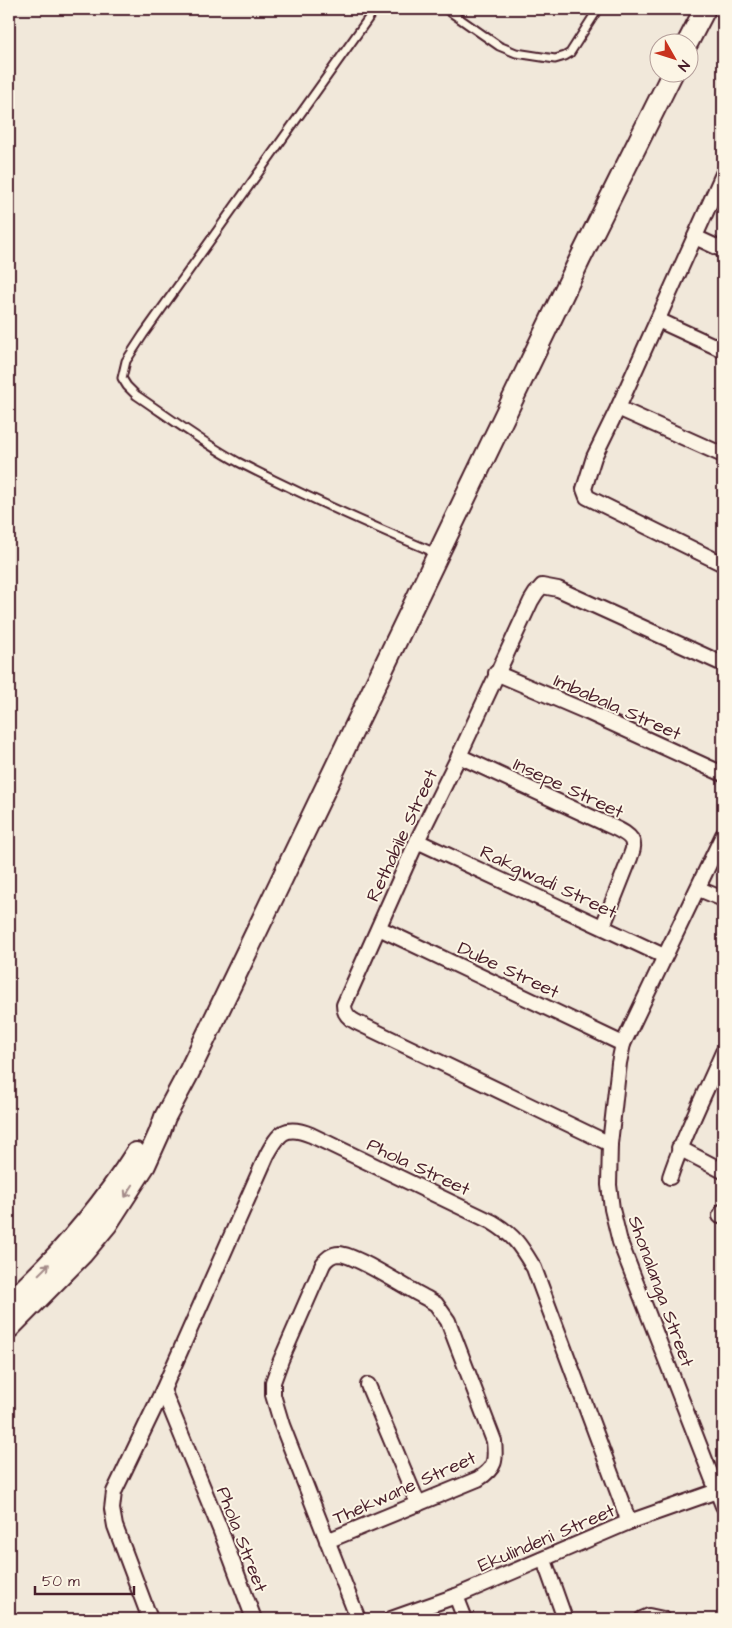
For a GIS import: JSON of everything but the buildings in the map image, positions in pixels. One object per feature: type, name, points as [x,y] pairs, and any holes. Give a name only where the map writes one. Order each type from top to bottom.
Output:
[{"type":"main road","points":[[693,32],[705,9]]},
{"type":"main road","points":[[9,1303],[53,1259],[116,1185],[148,1136],[165,1116],[189,1072],[580,259],[668,82]]},
{"type":"main road","points":[[9,1328],[77,1260],[107,1224],[145,1165],[160,1134],[165,1116]]},
{"type":"street","points":[[723,174],[618,408],[594,457],[584,489],[587,497],[723,564]]},
{"type":"street","points":[[695,237],[723,250]]},
{"type":"street","points":[[658,320],[723,350]]},
{"type":"street","points":[[618,408],[723,455]]},
{"type":"street","name":"Rethabile Street","points":[[610,1144],[356,1022],[348,1017],[344,1010],[346,996],[379,928],[417,841],[460,756],[496,673],[531,601],[542,586],[564,592],[723,664]]},
{"type":"street","name":"Imbabala Street","points":[[496,673],[723,774]]},
{"type":"street","name":"Insepe Street","points":[[460,756],[624,833],[632,839],[633,846],[630,858],[602,926]]},
{"type":"street","name":"Shonalanga Street","points":[[723,835],[623,1044],[619,1063],[610,1144],[609,1185],[612,1209],[620,1242],[723,1506]]},
{"type":"street","name":"Rakgwadi Street","points":[[417,841],[664,956]]},
{"type":"street","points":[[699,888],[723,899]]},
{"type":"street","name":"Dube Street","points":[[379,928],[623,1044]]},
{"type":"street","points":[[670,1177],[679,1148],[696,1115],[723,1052]]},
{"type":"street","name":"Phola Street","points":[[150,1619],[115,1526],[112,1509],[114,1492],[275,1141],[285,1131],[300,1130],[492,1222],[506,1230],[518,1241],[534,1268],[629,1522]]},
{"type":"street","points":[[679,1148],[723,1171]]},
{"type":"street","name":"Thekwane Street","points":[[327,1541],[478,1479],[486,1474],[494,1463],[494,1441],[466,1365],[443,1312],[436,1304],[360,1262],[346,1256],[335,1255],[325,1260],[323,1264],[290,1337],[272,1389],[282,1425],[327,1541],[358,1619]]},
{"type":"street","points":[[368,1385],[418,1504]]},
{"type":"street","name":"Phola Street","points":[[162,1390],[220,1528],[254,1619]]},
{"type":"street","name":"Ekulindeni Street","points":[[391,1619],[456,1596],[544,1560],[629,1522],[717,1490]]},
{"type":"street","points":[[544,1560],[565,1619]]},
{"type":"street","points":[[456,1596],[465,1619]]},
{"type":"street","points":[[642,1619],[654,1616],[663,1619]]},
{"type":"lane","points":[[375,9],[228,213],[138,343],[126,361],[122,378],[126,386],[136,395],[238,462],[378,529],[439,554]]},
{"type":"lane","points":[[446,9],[499,46],[516,53],[555,59],[565,56],[570,52],[598,9]]}]
